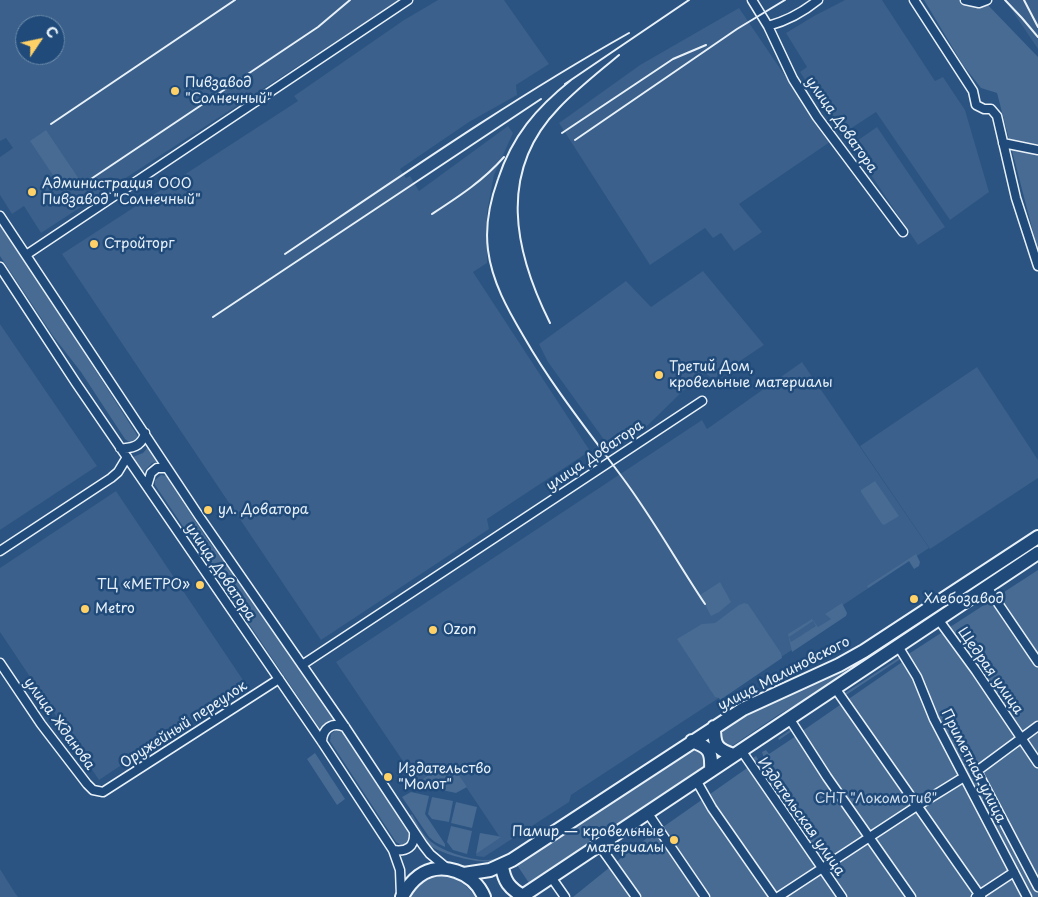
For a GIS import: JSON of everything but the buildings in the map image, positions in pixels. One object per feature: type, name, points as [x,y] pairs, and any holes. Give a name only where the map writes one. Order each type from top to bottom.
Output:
[{"type":"highway","name":"улица Малиновского","points":[[464,874],[502,866],[714,727],[756,702],[864,651],[1038,537]]},
{"type":"highway","points":[[502,866],[506,883],[522,896],[938,619],[1036,558]]},
{"type":"highway","points":[[714,727],[716,745],[722,751],[737,753]]},
{"type":"highway","points":[[692,741],[702,745],[709,751],[712,761],[711,770]]},
{"type":"highway","points":[[401,897],[408,886],[419,876],[436,869],[448,869],[464,874],[471,879],[484,897]]},
{"type":"street","points":[[26,255],[408,0]]},
{"type":"street","name":"улица Доватора","points":[[752,0],[768,26],[793,79],[817,117],[903,232]]},
{"type":"street","points":[[768,26],[795,17],[818,0]]},
{"type":"street","points":[[914,0],[973,91],[976,105],[991,109],[997,116],[1016,198],[1038,266]]},
{"type":"street","points":[[965,0],[979,3],[987,0]]},
{"type":"street","points":[[1003,143],[1038,150]]},
{"type":"street","name":"улица Доватора","points":[[0,216],[167,468],[414,832],[430,854],[448,869]]},
{"type":"street","name":"улица Доватора","points":[[0,267],[120,448],[322,742],[393,850],[400,870],[401,897]]},
{"type":"street","points":[[0,282],[12,284]]},
{"type":"street","name":"улица Доватора","points":[[302,665],[702,400]]},
{"type":"street","points":[[120,448],[128,449],[139,445],[144,440],[145,434]]},
{"type":"street","points":[[0,551],[110,478],[118,472],[127,457]]},
{"type":"street","points":[[147,486],[151,473],[157,468],[167,468]]},
{"type":"street","points":[[987,587],[1038,662]]},
{"type":"street","name":"Щедрая улица","points":[[938,619],[1038,763]]},
{"type":"street","name":"Приметная улица","points":[[898,646],[917,677],[934,719],[1028,897]]},
{"type":"street","name":"улица Жданова","points":[[0,662],[4,676],[87,784],[93,790],[103,792]]},
{"type":"street","name":"Оружейный переулок","points":[[103,792],[279,679]]},
{"type":"street","points":[[835,688],[979,896],[1014,872]]},
{"type":"street","points":[[789,718],[911,897]]},
{"type":"street","points":[[322,742],[324,733],[330,727],[337,724],[344,727]]},
{"type":"street","points":[[1038,726],[977,771],[1038,888]]},
{"type":"street","name":"Издательская улица","points":[[737,753],[842,897]]},
{"type":"street","points":[[696,780],[712,808],[776,897],[964,777]]},
{"type":"street","points":[[647,812],[706,897]]},
{"type":"street","points":[[393,850],[404,851],[410,848],[414,842],[414,832]]},
{"type":"street","points":[[600,844],[636,897]]},
{"type":"street","points":[[551,877],[565,897]]},
{"type":"shaded area","points":[[0,0],[398,0],[41,233],[24,206],[12,214],[0,195],[0,157],[13,148],[6,138],[0,141]]},
{"type":"shaded area","points":[[438,0],[504,0],[549,64],[516,85],[517,95],[469,122],[400,169],[406,178],[410,176],[419,191],[508,126],[513,133],[494,175],[487,212],[487,263],[473,272],[590,451],[487,519],[489,529],[321,640],[62,254],[298,101],[294,96],[404,20]]},
{"type":"shaded area","points":[[845,0],[882,0],[935,81],[943,77],[965,110],[989,192],[950,220],[876,112],[841,135],[800,72],[807,67],[786,33]]},
{"type":"shaded area","points":[[1005,0],[1038,0],[1038,49]]},
{"type":"shaded area","points":[[739,8],[830,142],[739,204],[762,232],[734,251],[721,233],[713,238],[705,228],[650,265],[559,123],[640,65]]},
{"type":"shaded area","points":[[877,127],[945,227],[918,245],[851,145]]},
{"type":"shaded area","points":[[703,271],[764,345],[713,379],[705,373],[689,385],[646,427],[642,425],[610,448],[548,362],[539,344],[626,281],[651,307]]},
{"type":"shaded area","points":[[0,324],[97,466],[0,530]]},
{"type":"shaded area","points":[[802,362],[929,548],[831,613],[836,621],[571,795],[569,802],[484,857],[476,856],[480,833],[499,836],[450,763],[417,782],[336,662],[702,420],[707,429]]},
{"type":"shaded area","points":[[977,367],[1038,460],[1038,478],[930,549],[860,446]]},
{"type":"shaded area","points":[[116,491],[245,683],[99,780],[0,632],[0,568]]},
{"type":"shaded area","points":[[0,869],[15,893],[18,897],[0,897]]},
{"type":"green space","points":[[924,0],[978,0],[986,3],[1038,57],[1038,251],[997,93],[981,88],[963,65]]},
{"type":"green space","points":[[46,130],[79,179],[63,190],[30,141]]},
{"type":"green space","points":[[0,222],[137,435],[138,438],[130,443],[125,439],[81,372],[53,336],[0,256]]},
{"type":"green space","points":[[149,446],[159,461],[152,463],[143,472],[133,457],[143,453]]},
{"type":"green space","points":[[161,475],[166,476],[207,539],[238,579],[335,719],[327,722],[320,729],[155,485],[155,480]]},
{"type":"green space","points":[[875,481],[899,516],[884,525],[861,492],[861,490]]},
{"type":"green space","points":[[916,554],[920,562],[919,566],[914,569],[909,561],[868,588],[867,586]]},
{"type":"green space","points":[[999,568],[1002,571],[831,684],[778,715],[732,746],[722,745],[720,735],[728,727]]},
{"type":"green space","name":"СНТ \"Локомотив\"","points":[[1038,570],[1038,897],[573,897],[636,846],[750,766],[750,760],[756,756],[759,761],[764,758],[762,752],[766,750],[769,754],[796,736],[792,731],[779,740],[778,738],[793,728],[798,734],[908,658],[907,655],[941,633],[948,631],[947,629]]},
{"type":"green space","points":[[720,582],[731,602],[711,616],[700,595]]},
{"type":"green space","points":[[744,603],[748,604],[781,653],[782,658],[720,700],[715,697],[677,639],[702,624],[715,623]]},
{"type":"green space","points":[[842,603],[847,613],[846,616],[792,652],[788,634],[812,619],[818,627],[831,619],[825,614]],"holes":[[[813,621],[816,626],[791,642],[789,637]]]},
{"type":"green space","points":[[900,657],[902,658],[843,697],[842,695]]},
{"type":"green space","points":[[337,729],[344,732],[411,834],[411,839],[407,845],[403,846],[396,842],[330,741],[331,734]]},
{"type":"green space","points":[[690,749],[699,750],[705,754],[705,766],[703,769],[529,883],[517,865]]},
{"type":"green space","points":[[315,753],[345,799],[337,805],[307,759]]},
{"type":"green space","points":[[450,762],[467,787],[456,793],[414,784]]},
{"type":"green space","points":[[411,792],[429,796],[425,814],[445,844],[445,847],[429,837],[402,797]]},
{"type":"green space","points":[[432,797],[453,801],[449,822],[432,819],[428,814]]},
{"type":"green space","points":[[456,802],[477,807],[472,828],[451,823]]},
{"type":"green space","points":[[412,814],[429,840],[441,848],[466,857],[482,860],[494,859],[510,852],[511,854],[486,862],[460,858],[442,852],[429,845],[420,835],[408,817]]},
{"type":"green space","points":[[451,826],[472,831],[467,854],[453,850],[447,842]]},
{"type":"green space","points":[[480,833],[501,837],[476,854]]},
{"type":"green space","points":[[441,876],[461,882],[475,897],[410,897],[423,882]]},
{"type":"railway","points":[[51,124],[235,0]]},
{"type":"railway","points":[[79,187],[318,27],[350,0]]},
{"type":"railway","points":[[565,84],[689,0]]},
{"type":"railway","points":[[575,140],[737,29],[785,0]]},
{"type":"railway","points":[[1005,0],[1038,37]]},
{"type":"railway","points":[[1024,0],[1038,27]]},
{"type":"railway","points":[[285,254],[498,112],[629,33]]},
{"type":"railway","points":[[562,133],[673,59],[706,45]]},
{"type":"railway","points":[[550,323],[528,268],[521,240],[518,212],[519,185],[526,158],[539,133],[566,101],[619,55]]},
{"type":"railway","points":[[571,80],[536,112],[510,149],[495,187],[489,214],[487,241],[490,262],[497,284],[512,317],[546,373],[633,492],[705,604]]},
{"type":"railway","points":[[213,317],[541,99]]},
{"type":"railway","points":[[432,214],[479,181],[504,157]]},
{"type":"place","name":"Пивзавод \"Солнечный\"","points":[[175,91]]},
{"type":"place","name":"Администрация ООО Пивзавод \"Солнечный\"","points":[[32,192]]},
{"type":"place","name":"Стройторг","points":[[94,244]]},
{"type":"place","name":"Третий Дом, кровельные материалы","points":[[659,375]]},
{"type":"place","name":"ул. Доватора","points":[[208,510]]},
{"type":"place","name":"ТЦ «МЕТРО»","points":[[200,585]]},
{"type":"place","name":"Хлебозавод","points":[[914,599]]},
{"type":"place","name":"Metro","points":[[85,609]]},
{"type":"place","name":"Ozon","points":[[433,630]]},
{"type":"place","name":"Издательство \"Молот\"","points":[[388,777]]},
{"type":"place","name":"Памир — кровельные материалы","points":[[674,840]]}]
